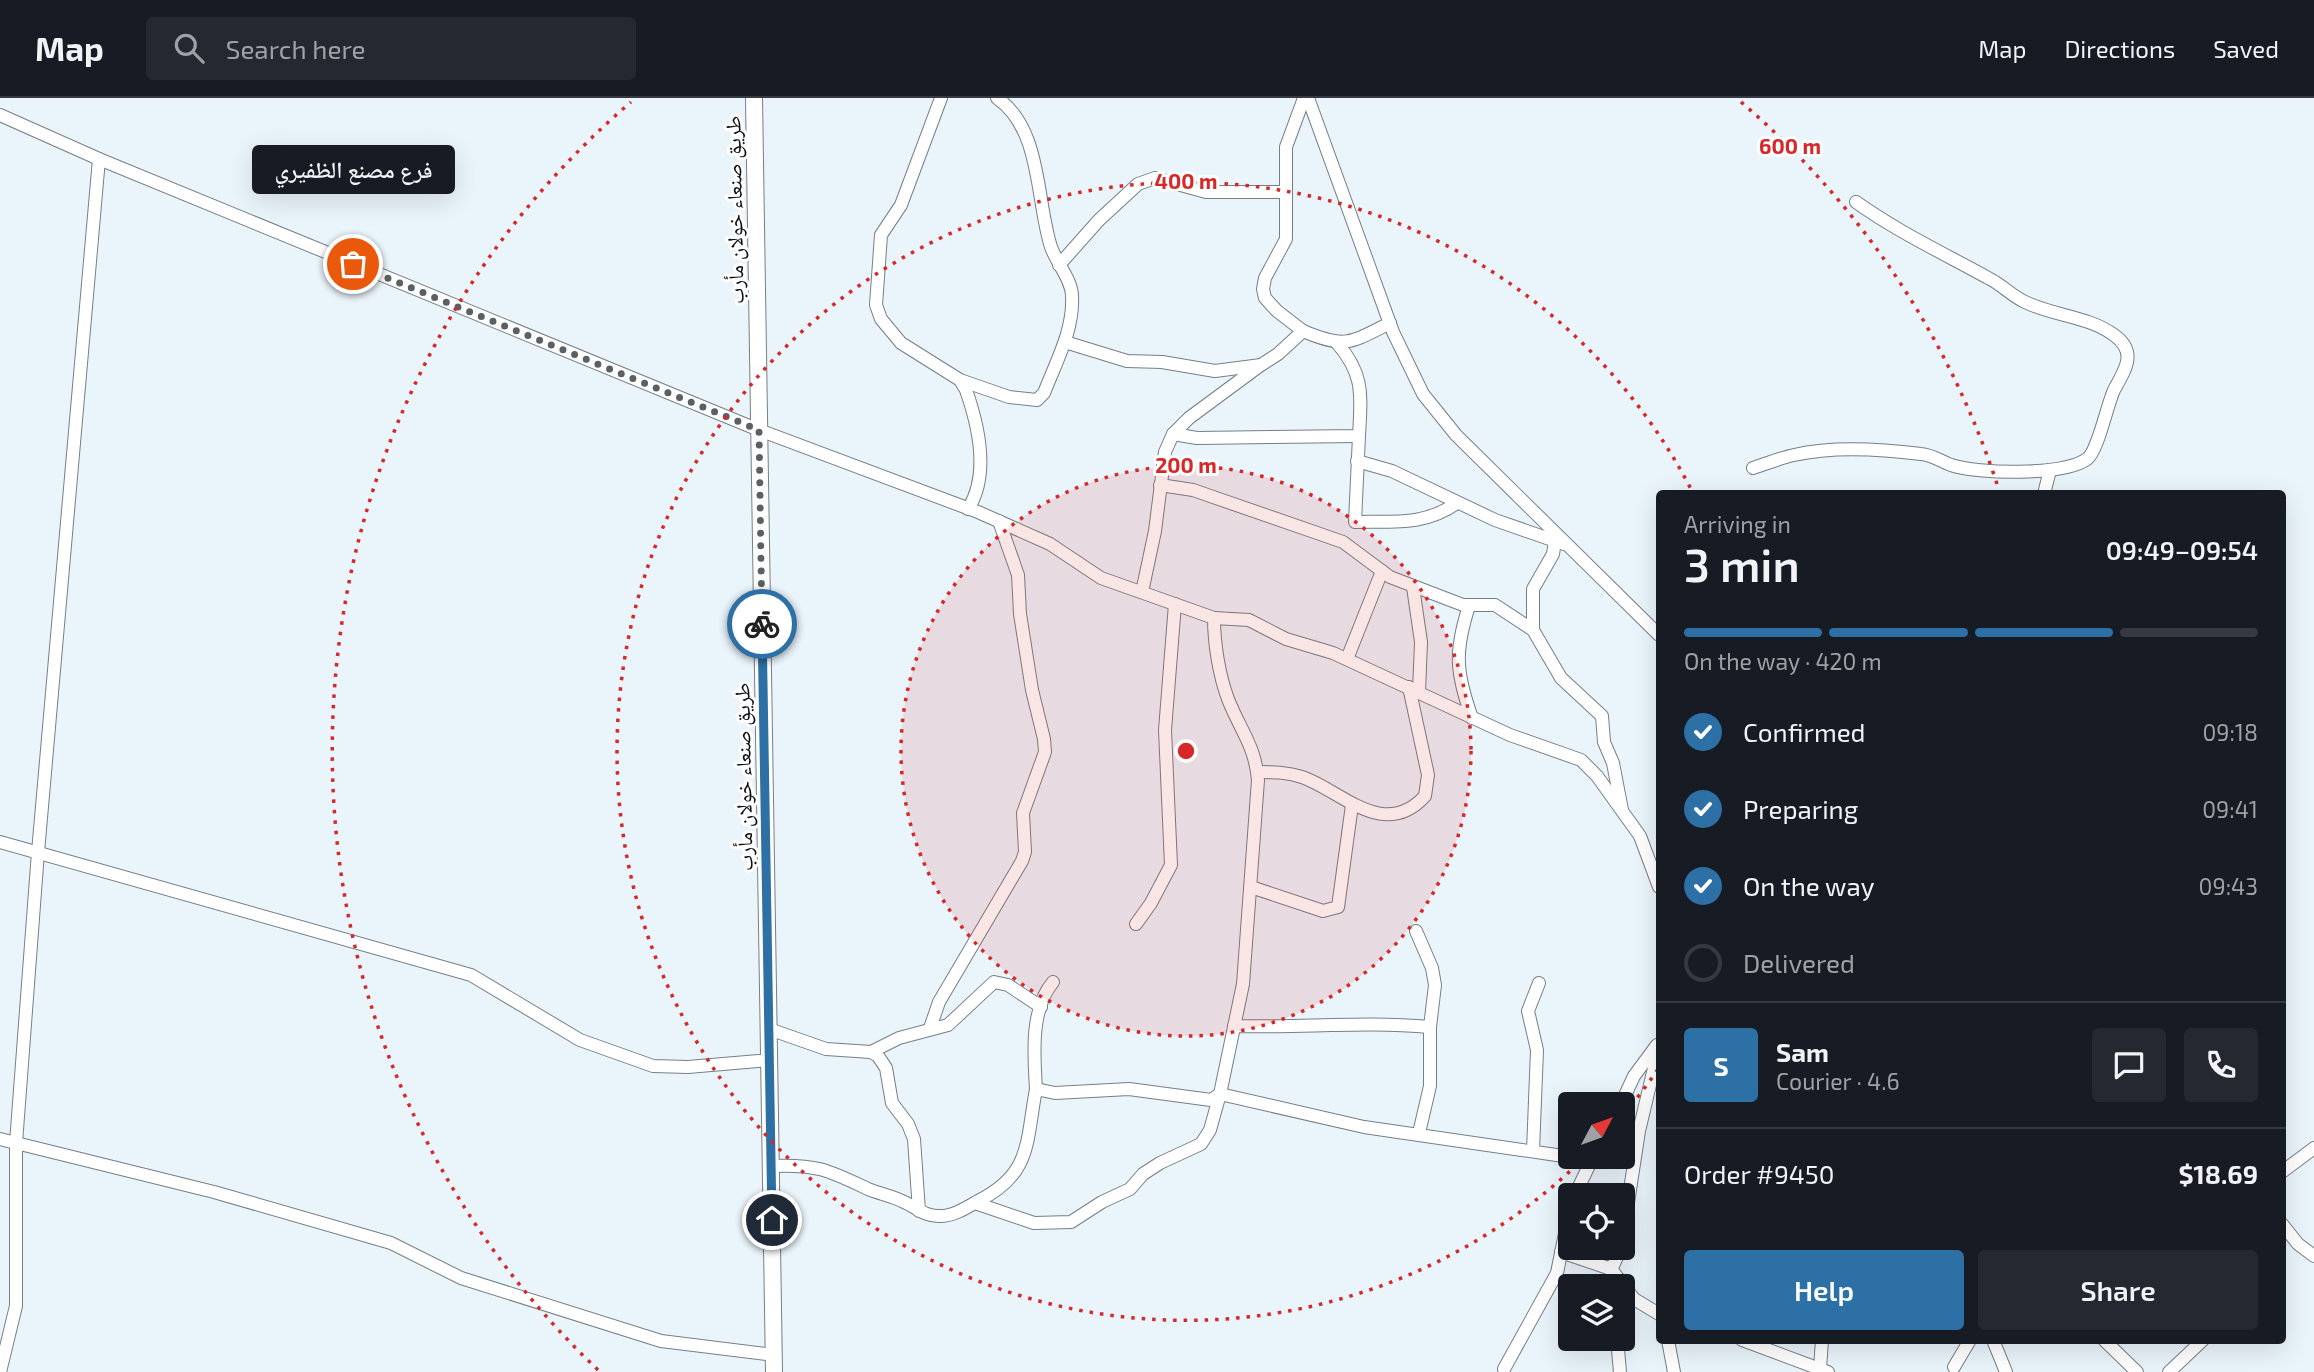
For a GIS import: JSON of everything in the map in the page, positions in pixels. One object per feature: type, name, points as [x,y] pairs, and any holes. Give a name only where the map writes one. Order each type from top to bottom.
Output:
[{"type":"main road","name":"طريق صنعاء خولان مأرب","points":[[754,98],[774,1372]]},
{"type":"street","points":[[942,98],[901,205],[885,225],[881,235],[876,305],[881,319],[901,343],[960,380],[1009,397],[1037,400],[1044,394],[1065,342],[1073,292],[1059,265],[1044,220],[1043,201],[1026,142],[1016,118],[997,98]]},
{"type":"street","points":[[1306,98],[1286,146],[1286,239],[1265,278],[1265,298],[1303,331],[1337,343],[1353,341],[1390,323]]},
{"type":"street","points":[[1306,98],[1390,323],[1423,394],[1456,435],[1656,632]]},
{"type":"street","points":[[0,115],[99,159],[759,430],[999,521],[1050,544],[1101,578],[1214,618],[1249,620],[1286,639],[1347,659],[1510,735],[1581,760],[1640,836],[1656,879]]},
{"type":"street","points":[[0,1372],[16,1307],[16,1143],[38,852],[99,159]]},
{"type":"street","points":[[1059,265],[1099,220],[1138,184],[1155,178],[1206,192],[1285,192]]},
{"type":"street","points":[[1753,468],[1795,454],[1858,450],[1933,456],[1951,465],[1976,469],[2050,470],[2087,459],[2093,451],[2109,402],[2127,366],[2129,355],[2124,344],[2097,326],[2016,297],[1997,282],[1947,258],[1856,202]]},
{"type":"street","points":[[1142,592],[1155,531],[1165,452],[1173,434],[1278,354],[1303,331]]},
{"type":"street","points":[[1065,342],[1127,361],[1162,362],[1185,368],[1240,370],[1261,365]]},
{"type":"street","points":[[1337,343],[1352,360],[1359,375],[1354,522],[1343,542]]},
{"type":"street","points":[[960,380],[970,403],[982,471],[979,493],[968,509]]},
{"type":"street","points":[[1173,434],[1197,438],[1359,436]]},
{"type":"street","points":[[1357,461],[1392,471],[1457,503],[1568,545]]},
{"type":"street","points":[[2045,490],[2050,470]]},
{"type":"street","points":[[1160,485],[1193,490],[1343,542],[1382,571],[1413,587],[1469,606],[1495,605],[1532,630],[1561,678],[1602,716],[1604,742],[1613,763],[1622,810]]},
{"type":"street","points":[[1354,522],[1423,521],[1437,517],[1457,503]]},
{"type":"street","points":[[930,1028],[939,1002],[1022,861],[1025,852],[1023,813],[1045,752],[1020,614],[1018,575],[999,521]]},
{"type":"street","points":[[1532,630],[1533,589],[1553,554],[1555,541]]},
{"type":"street","points":[[1347,659],[1382,571]]},
{"type":"street","points":[[1258,772],[1304,777],[1352,805],[1380,814],[1404,813],[1425,796],[1428,775],[1414,690],[1422,642],[1413,587]]},
{"type":"street","points":[[1136,924],[1152,903],[1171,865],[1165,730],[1175,604]]},
{"type":"street","points":[[1469,606],[1457,666],[1460,685],[1472,718]]},
{"type":"street","points":[[975,1203],[1034,1223],[1071,1222],[1102,1202],[1130,1189],[1143,1174],[1160,1163],[1201,1144],[1210,1130],[1243,984],[1258,772],[1249,738],[1227,696],[1214,638],[1214,618]]},
{"type":"street","points":[[1251,887],[1323,911],[1338,907],[1352,805]]},
{"type":"street","points":[[0,842],[471,975],[580,1040],[653,1066],[688,1067],[769,1060]]},
{"type":"street","points":[[1416,931],[1432,968],[1435,985],[1430,1027],[1430,1086],[1419,1133]]},
{"type":"street","points":[[769,1029],[826,1049],[871,1052],[930,1028],[948,1025],[994,982],[1008,985],[1041,1007]]},
{"type":"street","points":[[771,1166],[804,1164],[847,1176],[919,1211],[941,1217],[1001,1190],[1011,1180],[1026,1145],[1036,1089],[1034,1061],[1041,1007],[1053,982]]},
{"type":"street","points":[[1533,1151],[1537,1050],[1528,1012],[1538,983]]},
{"type":"street","points":[[1234,1026],[1306,1028],[1359,1023],[1430,1027]]},
{"type":"street","points":[[1627,1092],[1634,1076],[1656,1049]]},
{"type":"street","points":[[871,1052],[886,1068],[892,1103],[908,1124],[914,1139],[919,1211]]},
{"type":"street","points":[[1635,1183],[1656,1074]]},
{"type":"street","points":[[1036,1089],[1055,1093],[1129,1089],[1211,1100],[1220,1094],[1364,1127],[1558,1155]]},
{"type":"street","points":[[0,1139],[214,1192],[391,1243],[461,1278],[661,1341],[774,1355]]},
{"type":"street","points":[[2286,1169],[2314,1149]]},
{"type":"street","points":[[2286,1229],[2298,1244],[2314,1256]]},
{"type":"street","points":[[1503,1369],[1534,1319],[1557,1273],[1559,1260]]},
{"type":"street","points":[[1583,1260],[1611,1270],[1634,1299],[1656,1312]]},
{"type":"street","points":[[1612,1274],[1616,1260]]},
{"type":"street","points":[[1669,1344],[1674,1372]]},
{"type":"street","points":[[1753,1344],[1824,1370],[1822,1344]]},
{"type":"street","points":[[1954,1367],[1968,1344]]},
{"type":"street","points":[[1995,1344],[2006,1372]]},
{"type":"street","points":[[2109,1344],[2137,1372]]},
{"type":"street","points":[[2169,1372],[2199,1344]]},
{"type":"street","points":[[1619,1351],[1620,1372]]},
{"type":"way so far","points":[[353,264],[759,430],[762,624]]},
{"type":"place","name":"فرع مصنع الظفيري","points":[[353,264]]},
{"type":"route","points":[[762,624],[772,1220]]}]
